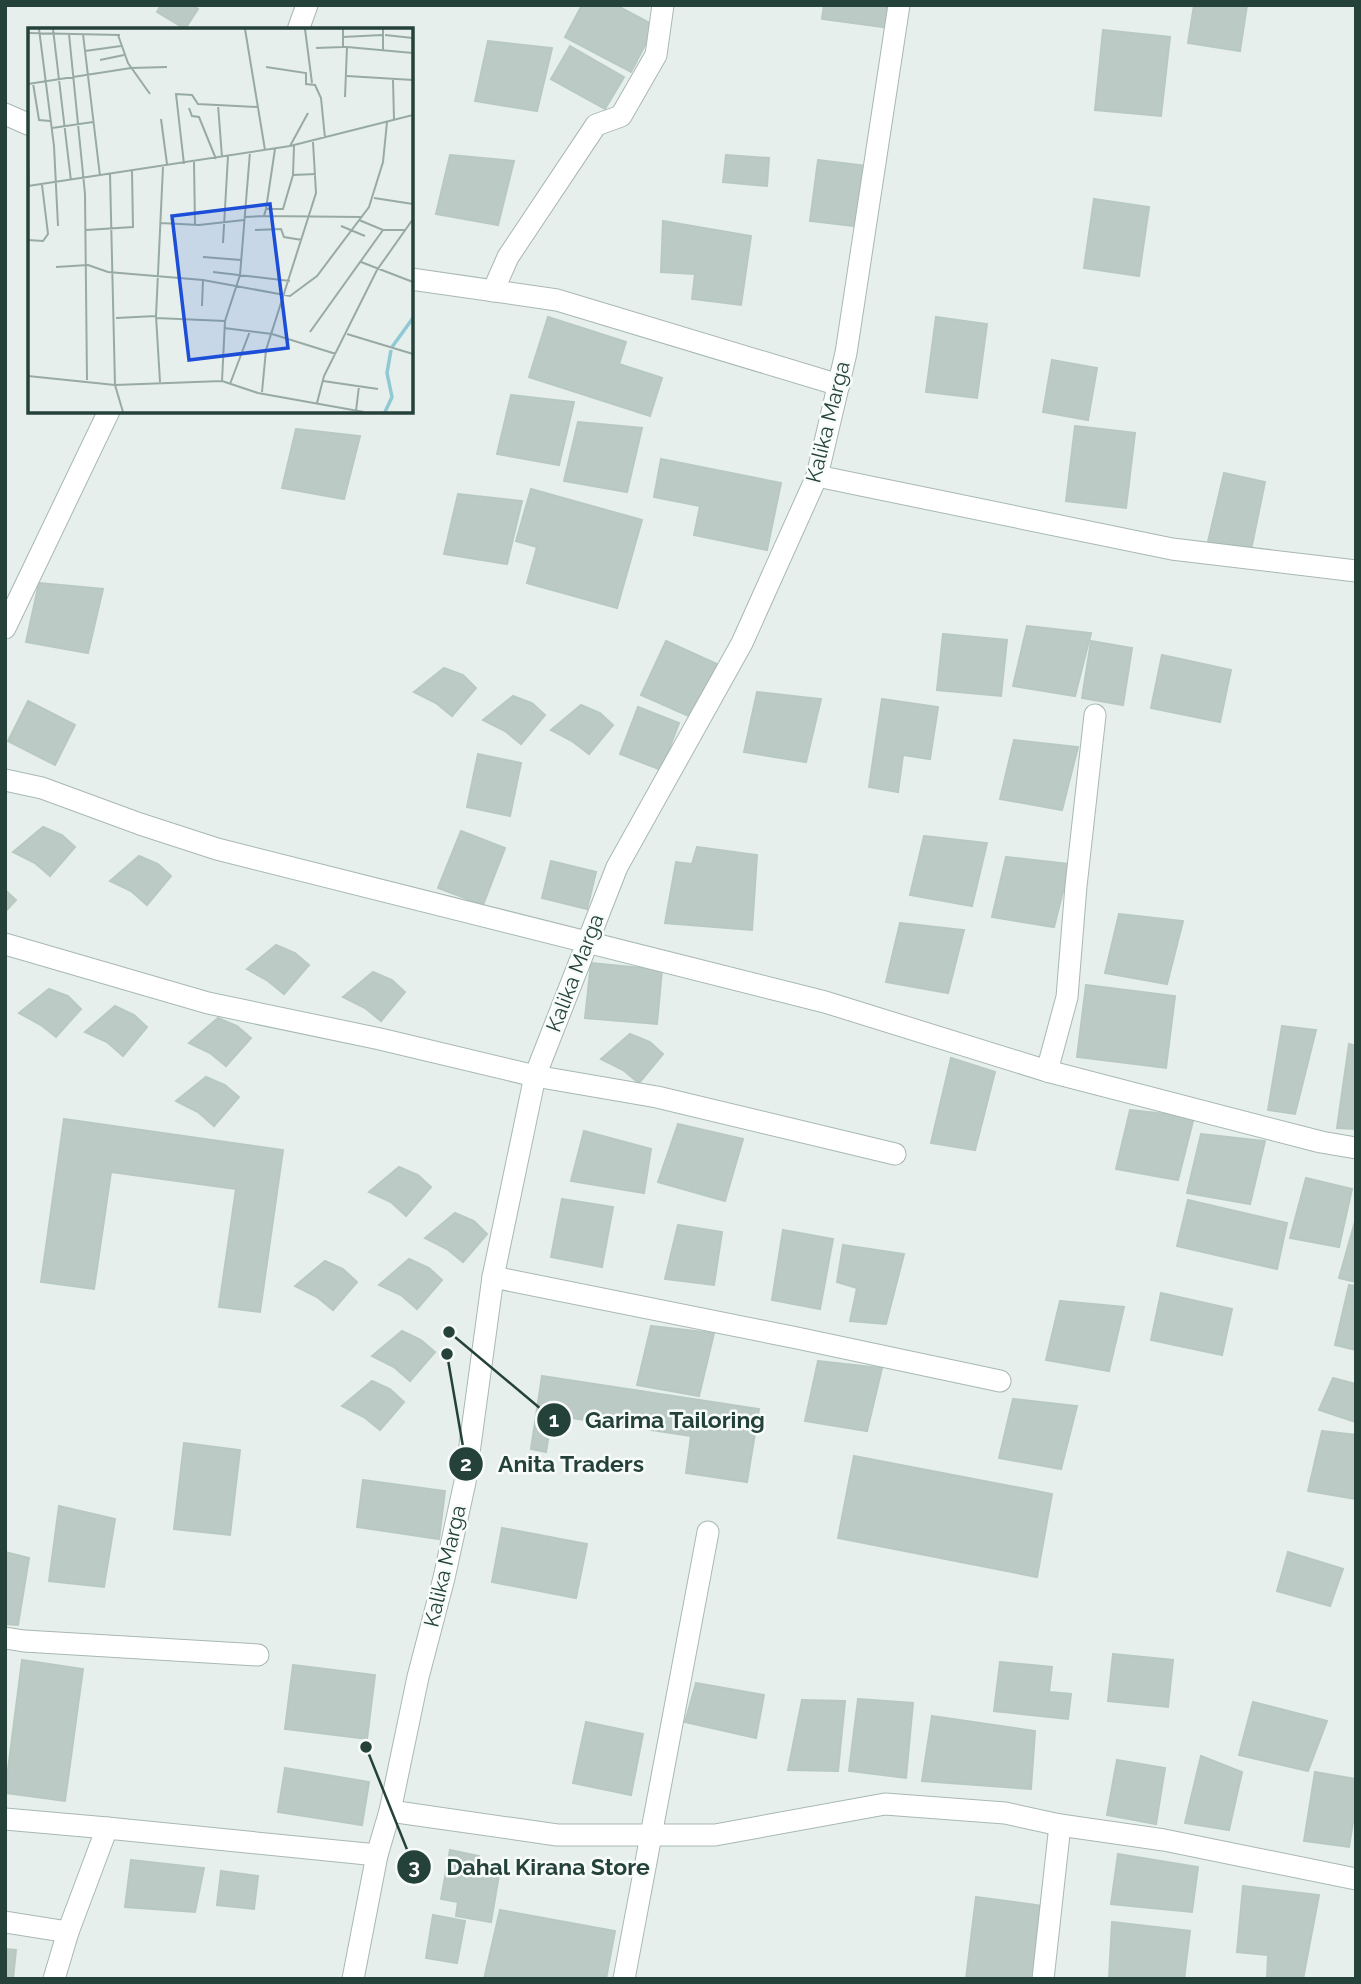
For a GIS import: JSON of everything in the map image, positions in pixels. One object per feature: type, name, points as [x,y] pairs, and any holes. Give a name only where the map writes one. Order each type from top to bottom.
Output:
[{"type":"street","points":[[299,28],[307,5]]},
{"type":"street","points":[[493,290],[508,257],[596,125],[621,116],[656,55],[663,5]]},
{"type":"street","name":"Kalika Marga","points":[[353,1979],[377,1855],[390,1811],[418,1677],[465,1482],[494,1277],[535,1076],[617,867],[742,643],[817,476],[846,353],[899,5]]},
{"type":"street","points":[[5,114],[28,124]]},
{"type":"street","points":[[413,279],[557,300],[839,385]]},
{"type":"street","points":[[5,628],[108,413]]},
{"type":"street","points":[[817,476],[1172,548],[1356,571]]},
{"type":"street","points":[[1047,1071],[1067,997],[1095,715]]},
{"type":"street","points":[[5,780],[42,788],[217,849],[825,1002],[1047,1071],[1321,1142],[1356,1148]]},
{"type":"street","points":[[5,944],[208,1003],[380,1039],[535,1076],[657,1097],[895,1154]]},
{"type":"street","points":[[494,1277],[1000,1381]]},
{"type":"street","points":[[624,1979],[708,1532]]},
{"type":"street","points":[[5,1638],[258,1655]]},
{"type":"street","points":[[390,1811],[557,1835],[715,1835],[885,1804],[1005,1813],[1060,1825],[1164,1840],[1356,1879]]},
{"type":"street","points":[[5,1819],[377,1855]]},
{"type":"street","points":[[1043,1979],[1060,1825]]},
{"type":"street","points":[[54,1979],[68,1931],[107,1828]]},
{"type":"street","points":[[5,1922],[68,1931]]},
{"type":"building","points":[[161,5],[193,5],[198,9],[186,28],[157,12]]},
{"type":"building","points":[[582,5],[616,5],[655,26],[631,72],[565,37]]},
{"type":"building","points":[[824,5],[892,5],[889,28],[822,19]]},
{"type":"building","points":[[1194,5],[1247,5],[1240,51],[1188,43]]},
{"type":"building","points":[[1103,30],[1170,37],[1161,116],[1095,110]]},
{"type":"building","points":[[488,41],[552,48],[537,111],[475,101]]},
{"type":"building","points":[[570,46],[624,77],[605,109],[551,79]]},
{"type":"building","points":[[450,155],[514,161],[498,225],[436,214]]},
{"type":"building","points":[[726,155],[769,158],[767,186],[723,182]]},
{"type":"building","points":[[818,160],[868,166],[861,227],[810,221]]},
{"type":"building","points":[[1094,199],[1149,207],[1139,276],[1084,268]]},
{"type":"building","points":[[663,221],[751,236],[741,305],[692,299],[695,274],[661,272]]},
{"type":"building","points":[[548,317],[626,342],[619,364],[662,378],[650,416],[529,377]]},
{"type":"building","points":[[936,317],[987,324],[977,398],[926,392]]},
{"type":"building","points":[[1052,360],[1097,368],[1088,420],[1043,412]]},
{"type":"building","points":[[511,395],[574,402],[559,465],[497,454]]},
{"type":"building","points":[[578,422],[642,428],[627,492],[564,481]]},
{"type":"building","points":[[1075,426],[1135,433],[1126,508],[1066,501]]},
{"type":"building","points":[[296,429],[360,436],[344,499],[282,488]]},
{"type":"building","points":[[661,459],[781,483],[767,550],[694,535],[700,506],[654,497]]},
{"type":"building","points":[[1224,473],[1265,482],[1250,555],[1207,546]]},
{"type":"building","points":[[531,489],[642,520],[617,608],[527,583],[537,547],[516,541]]},
{"type":"building","points":[[458,494],[522,501],[507,564],[444,554]]},
{"type":"building","points":[[39,583],[103,589],[88,653],[26,642]]},
{"type":"building","points":[[1027,626],[1091,633],[1075,696],[1013,686]]},
{"type":"building","points":[[943,634],[1007,640],[1001,696],[937,690]]},
{"type":"building","points":[[666,641],[717,664],[693,718],[641,695]]},
{"type":"building","points":[[1091,641],[1132,648],[1123,705],[1082,698]]},
{"type":"building","points":[[1162,655],[1231,670],[1220,722],[1151,708]]},
{"type":"building","points":[[444,668],[463,675],[476,688],[452,716],[436,703],[414,692]]},
{"type":"building","points":[[757,692],[821,699],[806,762],[744,752]]},
{"type":"building","points":[[513,696],[532,703],[545,715],[521,744],[505,731],[483,720]]},
{"type":"building","points":[[882,699],[938,707],[930,759],[903,755],[898,792],[869,787]]},
{"type":"building","points":[[28,701],[75,725],[55,765],[8,741]]},
{"type":"building","points":[[581,705],[600,713],[613,725],[589,754],[551,730]]},
{"type":"building","points":[[638,707],[679,723],[661,770],[620,754]]},
{"type":"building","points":[[1014,740],[1078,747],[1062,810],[1000,799]]},
{"type":"building","points":[[478,754],[521,763],[510,816],[467,807]]},
{"type":"building","points":[[43,827],[62,835],[75,847],[50,876],[35,863],[13,852]]},
{"type":"building","points":[[461,831],[505,848],[483,905],[438,888]]},
{"type":"building","points":[[924,836],[987,843],[972,906],[910,895]]},
{"type":"building","points":[[697,847],[757,855],[752,930],[665,923],[676,862],[692,864]]},
{"type":"building","points":[[139,856],[158,864],[171,876],[147,905],[131,891],[110,881]]},
{"type":"building","points":[[1006,857],[1070,864],[1054,927],[992,917]]},
{"type":"building","points":[[551,861],[596,872],[587,909],[542,898]]},
{"type":"building","points":[[5,890],[16,900],[5,912]]},
{"type":"building","points":[[1119,914],[1183,921],[1167,984],[1105,973]]},
{"type":"building","points":[[900,923],[964,930],[948,993],[886,982]]},
{"type":"building","points":[[276,945],[295,953],[309,965],[284,994],[247,969]]},
{"type":"building","points":[[591,963],[662,970],[657,1024],[585,1018]]},
{"type":"building","points":[[373,972],[392,980],[405,992],[381,1021],[365,1008],[343,997]]},
{"type":"building","points":[[1086,985],[1175,996],[1166,1068],[1077,1057]]},
{"type":"building","points":[[49,989],[68,996],[81,1009],[56,1037],[19,1013]]},
{"type":"building","points":[[115,1006],[134,1015],[147,1027],[123,1056],[107,1042],[85,1032]]},
{"type":"building","points":[[218,1018],[237,1026],[251,1038],[226,1066],[210,1053],[189,1043]]},
{"type":"building","points":[[1282,1026],[1316,1030],[1295,1114],[1268,1110]]},
{"type":"building","points":[[630,1034],[650,1042],[663,1054],[639,1083],[623,1070],[601,1059]]},
{"type":"building","points":[[1349,1044],[1356,1046],[1356,1129],[1337,1128]]},
{"type":"building","points":[[951,1058],[995,1072],[975,1150],[931,1143]]},
{"type":"building","points":[[206,1077],[225,1085],[239,1097],[214,1126],[198,1112],[176,1101]]},
{"type":"building","points":[[1130,1110],[1194,1117],[1178,1180],[1116,1169]]},
{"type":"building","points":[[64,1119],[283,1150],[260,1312],[219,1307],[236,1189],[111,1172],[94,1289],[41,1282]]},
{"type":"building","points":[[678,1124],[743,1139],[725,1201],[658,1182]]},
{"type":"building","points":[[584,1131],[651,1149],[644,1193],[571,1181]]},
{"type":"building","points":[[1201,1134],[1265,1141],[1250,1204],[1187,1193]]},
{"type":"building","points":[[399,1167],[418,1175],[431,1187],[406,1216],[391,1202],[369,1192]]},
{"type":"building","points":[[1306,1178],[1352,1189],[1339,1247],[1290,1238]]},
{"type":"building","points":[[562,1199],[613,1207],[602,1267],[551,1257]]},
{"type":"building","points":[[1188,1200],[1287,1223],[1277,1269],[1177,1246]]},
{"type":"building","points":[[455,1213],[474,1221],[487,1234],[463,1262],[447,1249],[425,1238]]},
{"type":"building","points":[[1356,1218],[1356,1282],[1339,1278]]},
{"type":"building","points":[[678,1225],[722,1232],[714,1285],[665,1279]]},
{"type":"building","points":[[783,1230],[833,1239],[820,1309],[772,1300]]},
{"type":"building","points":[[843,1245],[904,1254],[886,1324],[850,1321],[857,1288],[837,1282]]},
{"type":"building","points":[[409,1259],[429,1268],[442,1280],[417,1309],[401,1295],[379,1285]]},
{"type":"building","points":[[325,1261],[343,1269],[357,1282],[333,1310],[317,1297],[295,1286]]},
{"type":"building","points":[[1349,1285],[1356,1286],[1356,1350],[1335,1345]]},
{"type":"building","points":[[1161,1293],[1232,1309],[1222,1355],[1151,1340]]},
{"type":"building","points":[[1060,1301],[1124,1307],[1109,1371],[1046,1360]]},
{"type":"building","points":[[651,1326],[714,1333],[699,1396],[637,1385]]},
{"type":"building","points":[[402,1331],[421,1340],[435,1352],[410,1381],[394,1367],[372,1356]]},
{"type":"building","points":[[818,1361],[882,1368],[867,1431],[805,1421]]},
{"type":"building","points":[[542,1376],[759,1409],[747,1482],[686,1473],[691,1436],[552,1415],[546,1452],[531,1449]]},
{"type":"building","points":[[1333,1378],[1356,1384],[1356,1422],[1319,1410]]},
{"type":"building","points":[[372,1381],[390,1389],[404,1402],[380,1430],[364,1417],[342,1406]]},
{"type":"building","points":[[1013,1399],[1077,1406],[1061,1469],[999,1458]]},
{"type":"building","points":[[1322,1431],[1356,1435],[1356,1499],[1308,1491]]},
{"type":"building","points":[[184,1443],[240,1450],[230,1535],[174,1529]]},
{"type":"building","points":[[854,1456],[1052,1494],[1037,1577],[838,1538]]},
{"type":"building","points":[[363,1480],[445,1491],[439,1539],[357,1527]]},
{"type":"building","points":[[59,1506],[115,1519],[104,1587],[49,1581]]},
{"type":"building","points":[[502,1528],[587,1544],[576,1598],[492,1582]]},
{"type":"building","points":[[5,1552],[29,1558],[18,1625],[5,1624]]},
{"type":"building","points":[[1288,1552],[1343,1569],[1330,1606],[1277,1591]]},
{"type":"building","points":[[1113,1654],[1173,1660],[1168,1707],[1108,1701]]},
{"type":"building","points":[[22,1660],[83,1669],[65,1801],[5,1793]]},
{"type":"building","points":[[1000,1662],[1052,1667],[1049,1692],[1071,1694],[1068,1719],[994,1711]]},
{"type":"building","points":[[293,1665],[375,1675],[367,1739],[285,1729]]},
{"type":"building","points":[[696,1683],[764,1695],[756,1738],[685,1722]]},
{"type":"building","points":[[858,1699],[913,1703],[906,1778],[849,1771]]},
{"type":"building","points":[[802,1700],[845,1701],[838,1771],[788,1770]]},
{"type":"building","points":[[1253,1702],[1327,1721],[1308,1771],[1239,1755]]},
{"type":"building","points":[[932,1716],[1035,1731],[1031,1789],[922,1781]]},
{"type":"building","points":[[586,1722],[643,1734],[631,1795],[573,1783]]},
{"type":"building","points":[[1201,1756],[1242,1772],[1229,1830],[1185,1823]]},
{"type":"building","points":[[1117,1760],[1165,1768],[1156,1824],[1107,1815]]},
{"type":"building","points":[[285,1768],[369,1782],[362,1825],[278,1812]]},
{"type":"building","points":[[1315,1772],[1356,1779],[1356,1804],[1349,1847],[1304,1841]]},
{"type":"building","points":[[450,1850],[479,1856],[478,1865],[500,1869],[491,1922],[456,1916],[458,1902],[441,1899]]},
{"type":"building","points":[[1118,1854],[1198,1867],[1192,1912],[1111,1904]]},
{"type":"building","points":[[131,1860],[204,1868],[195,1912],[125,1907]]},
{"type":"building","points":[[221,1871],[258,1876],[254,1909],[217,1905]]},
{"type":"building","points":[[1243,1886],[1319,1895],[1303,1979],[1267,1978],[1268,1955],[1237,1952]]},
{"type":"building","points":[[976,1897],[1051,1907],[1042,1979],[966,1979]]},
{"type":"building","points":[[500,1910],[615,1931],[606,1979],[484,1979]]},
{"type":"building","points":[[433,1915],[465,1921],[457,1963],[426,1958]]},
{"type":"building","points":[[1112,1922],[1190,1931],[1184,1979],[1109,1978]]},
{"type":"building","points":[[5,1949],[16,1950],[13,1979],[5,1979]]},
{"type":"place","name":"Garima Tailoring","points":[[449,1332]]},
{"type":"place","name":"Anita Traders","points":[[447,1354]]},
{"type":"place","name":"Dahal Kirana Store","points":[[366,1747]]}]
